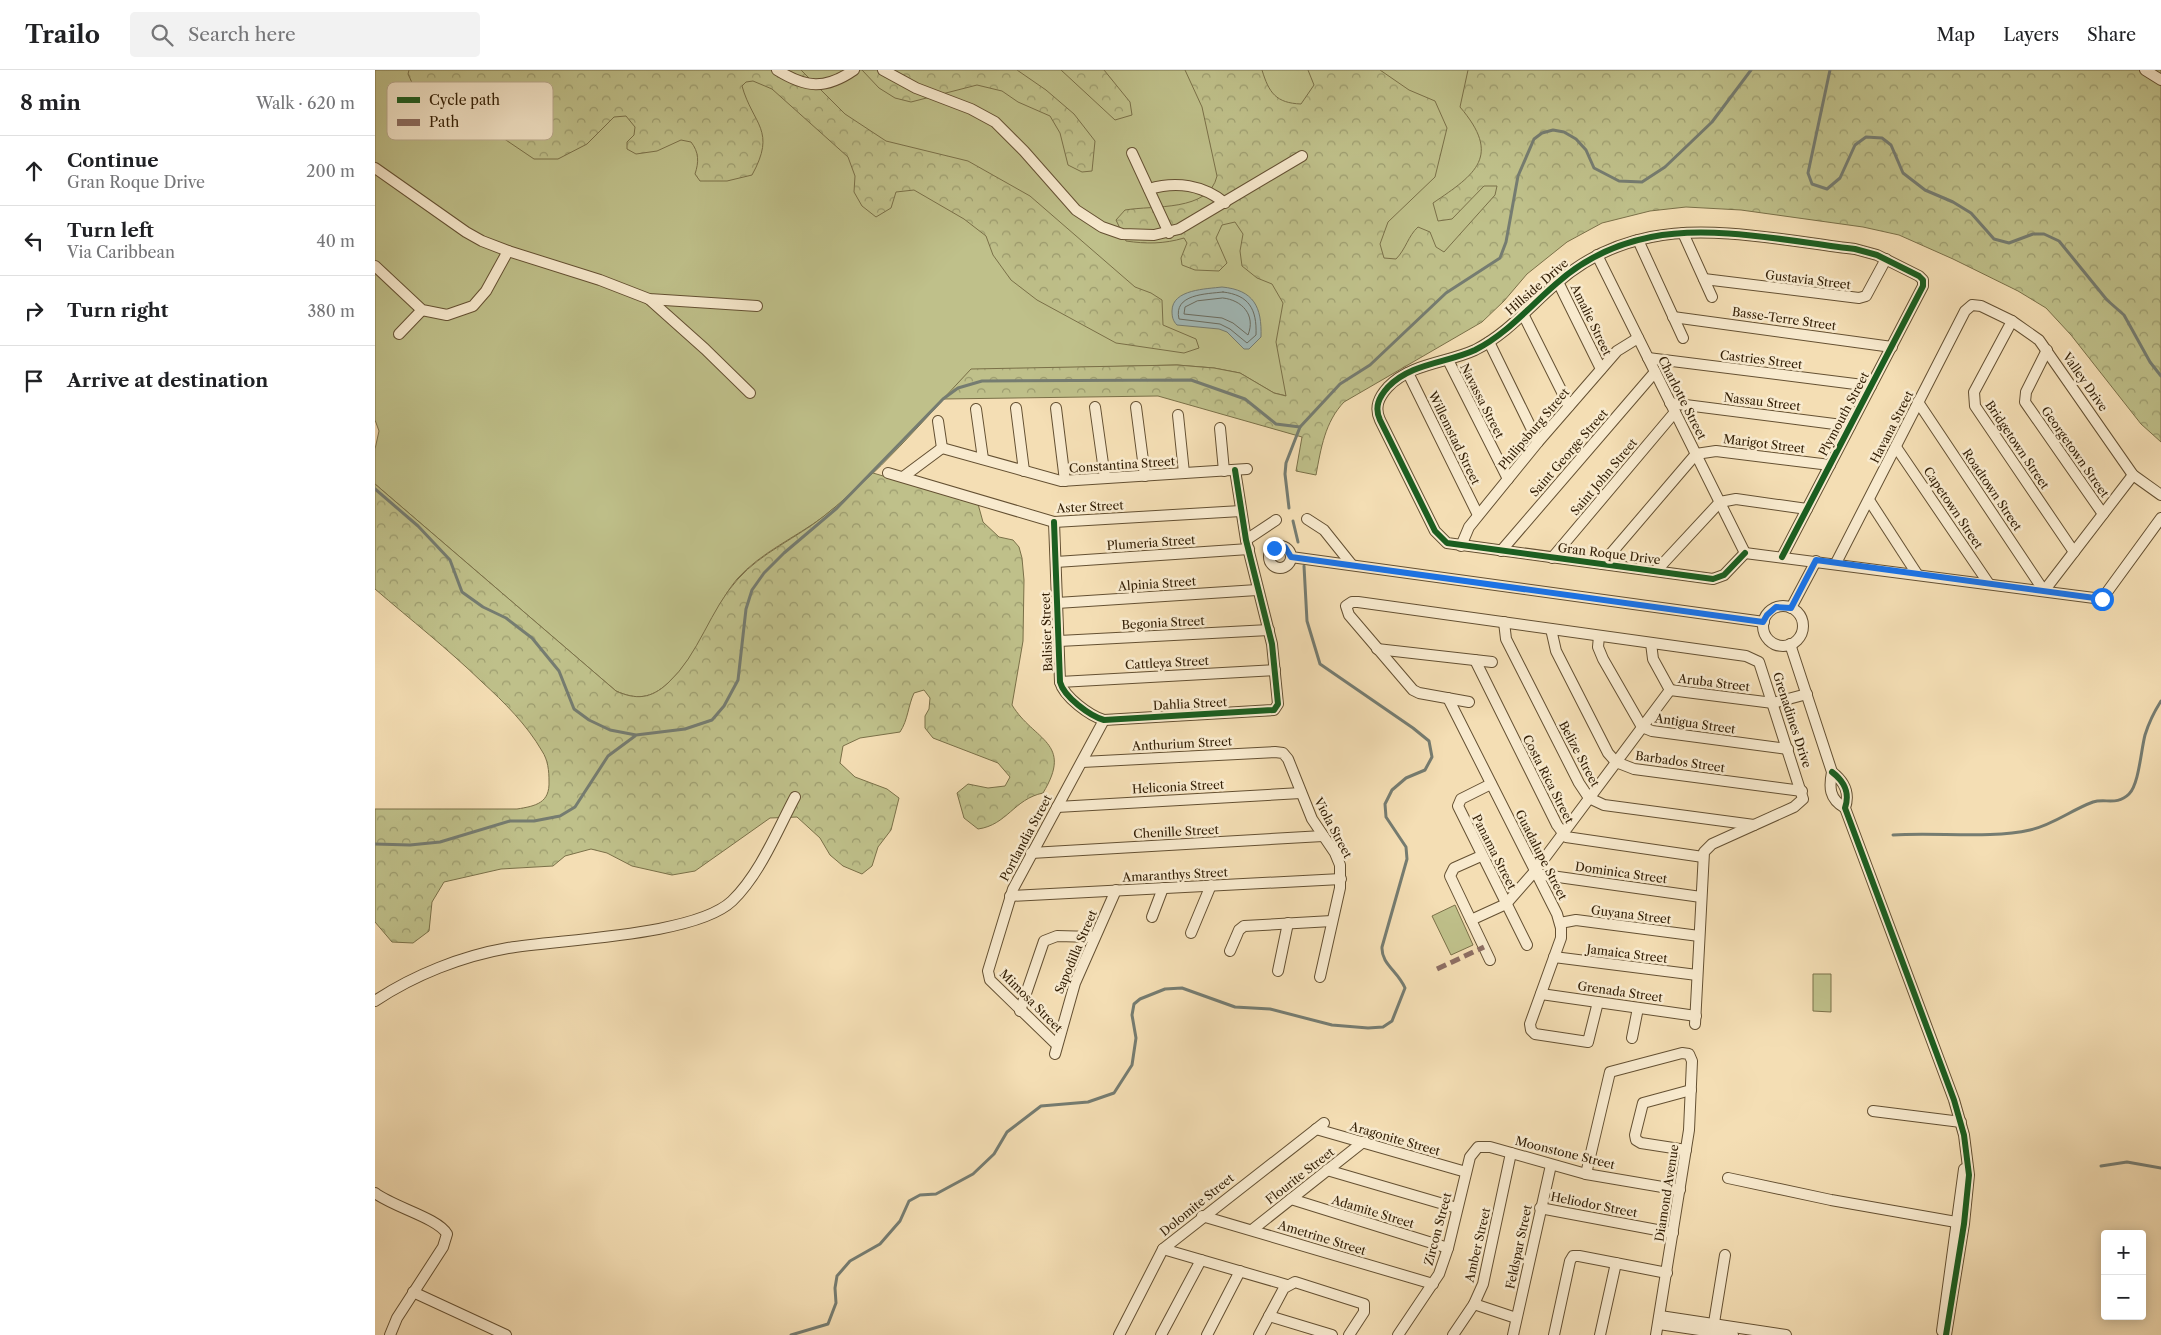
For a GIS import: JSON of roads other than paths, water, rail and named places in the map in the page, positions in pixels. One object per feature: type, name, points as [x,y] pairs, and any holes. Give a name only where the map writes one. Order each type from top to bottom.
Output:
[{"type":"street","points":[[777,70],[795,80],[820,85],[832,83],[854,70]]},
{"type":"street","points":[[883,70],[916,88],[971,109],[995,122],[1086,218],[1102,227],[1121,234],[1140,236],[1169,233],[1225,203],[1302,156]]},
{"type":"street","points":[[2145,70],[2161,80]]},
{"type":"street","points":[[1132,153],[1169,233]]},
{"type":"street","points":[[375,168],[465,232],[508,251],[600,280],[649,299],[757,306]]},
{"type":"street","points":[[1149,189],[1167,185],[1187,185],[1209,192],[1225,203]]},
{"type":"street","points":[[1683,233],[1712,297]]},
{"type":"street","name":"Hillside Drive","points":[[1461,546],[1443,540],[1435,531],[1377,415],[1379,399],[1389,386],[1408,373],[1448,360],[1489,342],[1558,282],[1597,255],[1638,240],[1683,233],[1748,237],[1855,249],[1886,259],[1919,276],[1923,282]]},
{"type":"street","points":[[1638,240],[1683,338]]},
{"type":"street","points":[[375,266],[421,310],[447,315],[473,306],[486,291],[508,251]]},
{"type":"street","name":"Charlotte Street","points":[[1597,255],[1745,553]]},
{"type":"street","name":"Gustavia Street","points":[[1704,279],[1859,298],[1866,296],[1886,259]]},
{"type":"street","name":"Amalie Street","points":[[1558,282],[1601,370]]},
{"type":"street","name":"Plymouth Street","points":[[1782,557],[1922,289],[1923,282]]},
{"type":"street","points":[[649,299],[705,349],[750,393]]},
{"type":"street","name":"Valley Drive","points":[[1972,305],[1981,306],[2012,321],[2030,333],[2047,350],[2133,475],[2161,494]]},
{"type":"street","name":"Havana Street","points":[[1837,563],[1965,311],[1972,305]]},
{"type":"street","points":[[399,334],[421,310]]},
{"type":"street","points":[[1523,314],[1569,406]]},
{"type":"street","name":"Basse-Terre Street","points":[[1673,317],[1892,347]]},
{"type":"street","name":"Bridgetown Street","points":[[2012,321],[1974,392],[1973,402],[1977,411],[2074,552]]},
{"type":"street","name":"Philipsburg Street","points":[[1461,546],[1465,534],[1479,515],[1538,442],[1624,345],[1638,338]]},
{"type":"street","points":[[1489,342],[1538,442]]},
{"type":"street","name":"Georgetown Street","points":[[2047,350],[2026,392],[2025,402],[2103,514]]},
{"type":"street","name":"Castries Street","points":[[1648,358],[1871,386]]},
{"type":"street","name":"Navassa Street","points":[[1448,360],[1508,479]]},
{"type":"street","name":"Saint George Street","points":[[1501,551],[1655,372]]},
{"type":"street","name":"Willemstad Street","points":[[1408,373],[1479,515]]},
{"type":"street","name":"Roadtown Street","points":[[1919,402],[2044,591]]},
{"type":"street","points":[[1136,407],[1145,476]]},
{"type":"street","points":[[1016,408],[1024,470]]},
{"type":"street","points":[[1056,408],[1065,481]]},
{"type":"street","points":[[1095,408],[1105,478]]},
{"type":"street","name":"Nassau Street","points":[[1673,408],[1851,426]]},
{"type":"street","name":"Saint John Street","points":[[1551,558],[1673,408]]},
{"type":"street","points":[[976,409],[983,459]]},
{"type":"street","points":[[1178,415],[1184,473]]},
{"type":"street","points":[[903,477],[942,448],[938,421]]},
{"type":"street","points":[[1220,428],[1224,471]]},
{"type":"street","name":"Capetown Street","points":[[1896,446],[1989,584]]},
{"type":"street","name":"Constantina Street","points":[[942,448],[1065,481],[1247,469]]},
{"type":"street","name":"Marigot Street","points":[[1696,454],[1716,451],[1830,465]]},
{"type":"street","points":[[1602,564],[1696,454]]},
{"type":"street","points":[[1235,470],[1247,544],[1257,590],[1269,630],[1275,670]]},
{"type":"street","name":"Aster Street","points":[[888,473],[1055,522],[1241,511]]},
{"type":"street","points":[[2044,591],[2133,475]]},
{"type":"street","points":[[1656,571],[1720,502],[1736,499],[1807,510]]},
{"type":"street","points":[[1869,500],[1917,574]]},
{"type":"street","points":[[1745,553],[1816,560],[2102,599],[2161,518]]},
{"type":"street","points":[[1307,519],[1324,530],[1352,565]]},
{"type":"street","points":[[1247,544],[1276,520]]},
{"type":"street","name":"Balisier Street","points":[[1055,522],[1060,682],[1064,690],[1073,699],[1098,718],[1104,720]]},
{"type":"street","name":"Plumeria Street","points":[[1056,562],[1247,544]]},
{"type":"street","name":"Gran Roque Drive","points":[[1461,546],[1719,578],[1745,553]]},
{"type":"street","points":[[1251,560],[1269,557],[1272,564],[1278,568],[1289,564],[1291,557],[1763,622]]},
{"type":"street","points":[[1791,608],[1816,560]]},
{"type":"street","name":"Alpinia Street","points":[[1057,603],[1257,590]]},
{"type":"street","name":"Grenadines Drive","points":[[1377,648],[1349,615],[1346,606],[1351,602],[1504,622],[1755,659],[1760,666],[1802,791]]},
{"type":"street","points":[[1776,607],[1791,608],[1798,614],[1802,626],[1800,635],[1790,644],[1782,645],[1770,641],[1765,634],[1763,622],[1767,615],[1776,607]]},
{"type":"street","name":"Belize Street","points":[[1504,622],[1506,639],[1579,783],[1589,798],[1604,805],[1755,825]]},
{"type":"street","name":"Barbados Street","points":[[1551,629],[1556,651],[1608,754],[1616,762],[1635,769],[1802,791]]},
{"type":"street","name":"Begonia Street","points":[[1059,641],[1269,630]]},
{"type":"street","name":"Antigua Street","points":[[1599,636],[1600,652],[1642,727],[1652,731],[1788,749]]},
{"type":"street","name":"Aruba Street","points":[[1651,643],[1653,659],[1670,690],[1773,703],[1807,694]]},
{"type":"street","points":[[1790,644],[1832,772],[1845,787],[1847,796],[1845,808]]},
{"type":"street","points":[[1377,648],[1492,662]]},
{"type":"street","points":[[1377,648],[1413,690],[1469,702]]},
{"type":"street","name":"Costa Rica Street","points":[[1475,660],[1562,834],[1574,840],[1703,856]]},
{"type":"street","name":"Cattleya Street","points":[[1060,682],[1275,670]]},
{"type":"street","name":"Dahlia Street","points":[[1104,720],[1266,711],[1277,708],[1275,670]]},
{"type":"street","points":[[1471,920],[1506,904],[1536,873],[1562,834],[1670,690]]},
{"type":"street","name":"Guadalupe Street","points":[[1449,698],[1560,923]]},
{"type":"street","name":"Portlandia Street","points":[[989,975],[1010,896],[1031,853],[1104,720]]},
{"type":"street","name":"Anthurium Street","points":[[1081,762],[1283,753]]},
{"type":"street","name":"Viola Street","points":[[1283,753],[1288,759],[1312,819],[1338,859],[1341,879],[1320,977]]},
{"type":"street","points":[[1832,772],[1830,787],[1832,797],[1845,808],[1961,1122],[1969,1175],[1964,1224],[1946,1335]]},
{"type":"street","name":"Panama Street","points":[[1491,784],[1461,799],[1458,803],[1481,856],[1527,945]]},
{"type":"street","points":[[1697,975],[1703,856],[1709,846],[1798,805],[1803,799],[1802,791]]},
{"type":"street","name":"Heliconia Street","points":[[1057,807],[1301,793]]},
{"type":"street","points":[[375,1001],[421,976],[506,948],[639,931],[685,922],[719,911],[746,884],[795,797]]},
{"type":"street","name":"Chenille Street","points":[[1031,853],[1323,836]]},
{"type":"street","points":[[1481,856],[1454,868],[1451,873],[1451,879],[1490,960]]},
{"type":"street","name":"Dominica Street","points":[[1536,873],[1701,897]]},
{"type":"street","name":"Amaranthys Street","points":[[1010,896],[1341,879]]},
{"type":"street","points":[[1191,933],[1211,885]]},
{"type":"street","points":[[1152,917],[1163,888]]},
{"type":"street","name":"Sapodilla Street","points":[[1056,1049],[1075,983],[1116,890]]},
{"type":"street","name":"Guyana Street","points":[[1560,923],[1576,920],[1699,936]]},
{"type":"street","points":[[1230,951],[1241,928],[1332,921]]},
{"type":"street","points":[[1277,971],[1288,923]]},
{"type":"street","points":[[1560,923],[1561,938],[1530,1024],[1531,1030],[1535,1034],[1588,1042],[1598,1002]]},
{"type":"street","points":[[1020,1011],[1044,941],[1057,936],[1094,937]]},
{"type":"street","name":"Jamaica Street","points":[[1554,957],[1697,975]]},
{"type":"street","name":"Mimosa Street","points":[[989,975],[1056,1049]]},
{"type":"street","name":"Grenada Street","points":[[1541,994],[1638,1008],[1695,1020],[1697,975]]},
{"type":"street","points":[[1632,1038],[1638,1008]]},
{"type":"street","name":"Diamond Avenue","points":[[1586,1174],[1608,1074],[1615,1069],[1682,1053],[1689,1054],[1692,1062],[1686,1150],[1656,1335]]},
{"type":"street","points":[[1686,1150],[1641,1143],[1636,1140],[1635,1135],[1643,1103],[1691,1090]]},
{"type":"street","points":[[1873,1111],[1961,1122]]},
{"type":"street","name":"Aragonite Street","points":[[1320,1126],[1363,1142],[1466,1172]]},
{"type":"street","name":"Dolomite Street","points":[[1119,1335],[1163,1249],[1202,1216],[1320,1126]]},
{"type":"street","name":"Flourite Street","points":[[1252,1230],[1363,1142]]},
{"type":"street","name":"Moonstone Street","points":[[1474,1149],[1490,1147],[1586,1174],[1680,1190]]},
{"type":"street","name":"Zircon Street","points":[[1398,1335],[1433,1284],[1448,1248],[1466,1172],[1474,1149]]},
{"type":"street","name":"Amber Street","points":[[1453,1335],[1474,1304],[1486,1273],[1511,1153]]},
{"type":"street","points":[[1942,1335],[1962,1174],[1967,1162]]},
{"type":"street","name":"Feldspar Street","points":[[1513,1335],[1551,1165]]},
{"type":"street","points":[[1327,1170],[1457,1208]]},
{"type":"street","points":[[1728,1178],[1831,1200],[1956,1222]]},
{"type":"street","points":[[375,1193],[408,1212],[436,1222],[444,1228],[447,1234],[443,1247],[413,1292],[390,1335]]},
{"type":"street","name":"Adamite Street","points":[[1291,1199],[1448,1248]]},
{"type":"street","name":"Heliodor Street","points":[[1540,1208],[1673,1233]]},
{"type":"street","name":"Ametrine Street","points":[[1202,1216],[1433,1284]]},
{"type":"street","points":[[1163,1249],[1289,1284],[1299,1282],[1362,1302],[1365,1312],[1349,1335]]},
{"type":"street","points":[[1713,1330],[1725,1255]]},
{"type":"street","points":[[1554,1335],[1571,1258],[1579,1256],[1667,1273]]},
{"type":"street","points":[[1161,1335],[1201,1260]]},
{"type":"street","points":[[1600,1335],[1616,1263]]},
{"type":"street","points":[[1207,1335],[1240,1271]]},
{"type":"street","points":[[1259,1335],[1289,1284]]},
{"type":"street","points":[[413,1292],[506,1335]]},
{"type":"street","points":[[1474,1304],[1516,1318]]},
{"type":"street","points":[[1269,1316],[1332,1335]]},
{"type":"street","points":[[1659,1320],[1733,1335]]},
{"type":"street","points":[[1713,1330],[1786,1335]]},
{"type":"water","points":[[1222,287],[1242,292],[1249,296],[1258,309],[1261,337],[1249,349],[1244,349],[1227,332],[1219,329],[1177,325],[1174,320],[1172,311],[1178,298],[1191,291]]},
{"type":"waterway","points":[[1289,508],[1285,474],[1286,463],[1300,427],[1340,384],[1370,365],[1446,293],[1500,258],[1506,242],[1518,176],[1534,139],[1542,133],[1553,130],[1564,132],[1576,139],[1586,150],[1594,168],[1619,181],[1642,182],[1665,167],[1712,122],[1751,70]]},
{"type":"waterway","points":[[1830,70],[1808,173],[1812,184],[1827,189],[1840,178],[1855,145],[1866,137],[1882,138],[1891,145],[1903,173],[1925,190],[1953,202],[1971,213],[1994,239],[2009,243],[2033,234],[2044,234],[2059,241],[2107,300],[2124,315],[2150,362],[2161,376]]},
{"type":"waterway","points":[[375,489],[418,526],[450,560],[462,592],[483,607],[506,618],[532,638],[559,671],[574,709],[589,720],[610,730],[636,735],[685,729],[712,720],[724,706],[738,680],[746,609],[752,590],[764,573],[784,553],[837,508],[943,399],[958,388],[982,381],[1191,380],[1245,399],[1276,424],[1300,427]]},
{"type":"waterway","points":[[1293,521],[1298,542]]},
{"type":"waterway","points":[[791,1335],[828,1324],[836,1303],[835,1288],[837,1276],[850,1261],[880,1244],[900,1221],[909,1201],[920,1195],[936,1194],[973,1174],[994,1154],[1007,1132],[1041,1106],[1088,1102],[1114,1093],[1132,1065],[1136,1038],[1132,1015],[1134,1004],[1140,999],[1165,989],[1182,988],[1235,1007],[1270,1009],[1332,1025],[1368,1028],[1383,1027],[1392,1021],[1405,988],[1384,958],[1382,947],[1407,859],[1406,847],[1386,817],[1385,804],[1392,790],[1406,778],[1425,770],[1432,757],[1429,741],[1320,664],[1307,621],[1304,566]]},
{"type":"waterway","points":[[1893,835],[2015,833],[2046,825],[2093,802],[2115,801],[2125,798],[2135,783],[2145,735],[2161,701]]},
{"type":"waterway","points":[[375,844],[410,845],[440,842],[510,821],[534,821],[560,816],[575,807],[608,756],[635,736]]},
{"type":"waterway","points":[[2101,1166],[2127,1162],[2161,1168]]}]
